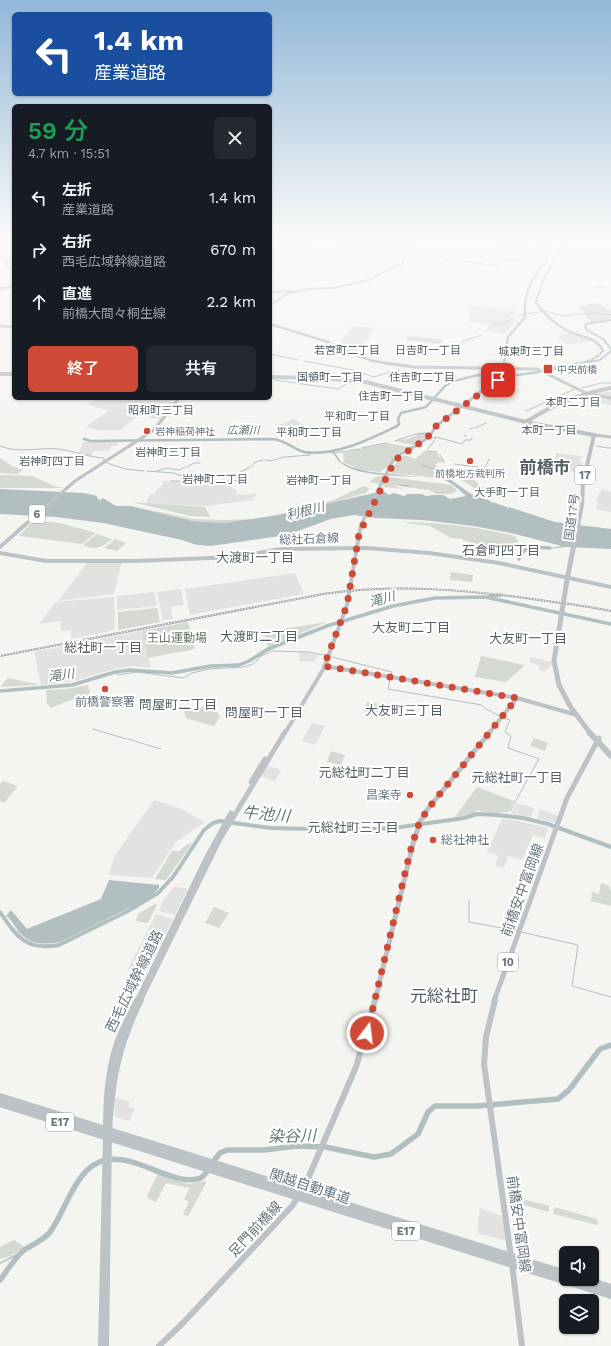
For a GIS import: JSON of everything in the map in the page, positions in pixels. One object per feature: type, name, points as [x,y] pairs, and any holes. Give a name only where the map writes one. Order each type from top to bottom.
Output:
[{"type":"highway","points":[[0,375],[12,375]]},
{"type":"highway","points":[[272,377],[321,378],[358,382],[526,422],[594,435]]},
{"type":"highway","points":[[526,422],[535,416],[587,395],[603,389],[611,388]]},
{"type":"highway","name":"国道17号","points":[[569,578],[581,517],[586,500],[586,484],[591,467],[594,435]]},
{"type":"highway","name":"17","points":[[569,578],[558,654],[559,670],[564,690],[577,715],[611,756]]},
{"type":"highway","name":"17","points":[[598,740],[611,751]]},
{"type":"highway","name":"関越自動車道","points":[[0,1098],[19,1106],[513,1261],[611,1295]]},
{"type":"highway","name":"関越自動車道","points":[[0,1103],[19,1106]]},
{"type":"highway","name":"関越自動車道","points":[[513,1261],[559,1272]]},
{"type":"highway","points":[[599,1284],[611,1288]]},
{"type":"main road","points":[[503,368],[508,337],[524,318],[525,301]]},
{"type":"main road","points":[[272,325],[328,342],[361,357],[373,360],[414,367],[537,369],[587,395],[611,397]]},
{"type":"main road","points":[[0,326],[12,327]]},
{"type":"main road","name":"西毛広域幹線道路","points":[[106,1346],[107,1155],[112,1084],[116,1059],[125,1034],[226,825],[324,666],[348,605],[356,548],[363,524],[388,473],[398,456],[429,437],[435,427],[500,377],[503,368]]},
{"type":"main road","name":"6","points":[[2,547],[73,483],[154,430],[164,415],[177,400]]},
{"type":"main road","points":[[594,435],[611,437]]},
{"type":"main road","name":"総社石倉線","points":[[0,553],[46,561],[135,561],[236,557],[278,550],[356,548],[444,554],[507,564],[611,587]]},
{"type":"main road","points":[[324,666],[517,698],[577,715]]},
{"type":"main road","name":"足門前橋線","points":[[159,1346],[183,1323],[293,1205],[307,1181],[351,1083],[371,1016],[406,868],[419,824],[427,810],[517,698]]},
{"type":"main road","name":"前橋安中富岡線","points":[[522,1346],[503,1192],[489,1102],[484,1052],[488,1021],[567,798],[598,740]]},
{"type":"main road","name":"西毛広域幹線道路","points":[[100,1346],[107,1164]]},
{"type":"shaded area","points":[[473,306],[516,310],[514,316],[516,316],[492,325],[467,321],[472,310],[465,309],[473,308]]},
{"type":"shaded area","points":[[510,320],[519,322],[517,325],[514,324],[505,334],[488,331],[491,326]]},
{"type":"shaded area","points":[[352,326],[374,328],[361,349],[353,353],[338,346]]},
{"type":"shaded area","points":[[571,333],[590,341],[566,344],[557,336]]},
{"type":"shaded area","points":[[595,390],[611,392],[611,405],[590,402]]},
{"type":"shaded area","points":[[95,400],[175,400],[159,419],[125,414],[136,417],[120,430],[97,430],[86,427],[108,411],[116,412],[87,405]]},
{"type":"shaded area","points":[[294,419],[312,430],[294,437],[277,426]]},
{"type":"shaded area","points":[[83,442],[118,442],[117,446],[111,446],[110,450],[93,451],[91,457],[79,454]]},
{"type":"shaded area","points":[[556,453],[582,456],[580,462],[585,463],[583,464],[581,473],[553,469]]},
{"type":"shaded area","points":[[164,481],[229,484],[236,491],[236,494],[248,495],[255,493],[257,496],[253,497],[253,500],[207,506],[146,503],[150,494],[155,494],[158,488],[161,488]]},
{"type":"shaded area","points":[[602,489],[611,492],[611,512],[596,509],[598,503],[596,499]]},
{"type":"shaded area","points":[[88,562],[122,562],[114,594],[58,601]]},
{"type":"shaded area","points":[[295,573],[304,594],[190,615],[185,589]]},
{"type":"shaded area","points":[[181,590],[184,605],[170,607],[173,619],[163,620],[157,592]]},
{"type":"shaded area","points":[[154,592],[157,606],[117,610],[117,596]]},
{"type":"shaded area","points":[[114,597],[115,630],[71,639],[71,630],[61,631],[61,621],[39,624],[56,602]]},
{"type":"shaded area","points":[[142,631],[151,668],[134,666],[118,668],[70,682],[41,685],[34,652]]},
{"type":"shaded area","points":[[299,652],[318,655],[313,662],[299,661]]},
{"type":"shaded area","points":[[531,657],[552,662],[552,665],[544,672],[538,669],[540,666],[529,662]]},
{"type":"shaded area","points":[[312,723],[325,726],[315,745],[302,741]]},
{"type":"shaded area","points":[[266,765],[281,770],[275,781],[261,776]]},
{"type":"shaded area","points":[[154,800],[179,808],[205,822],[176,842],[152,878],[109,875],[114,857]]},
{"type":"shaded area","points":[[516,803],[534,808],[531,817],[511,814]]},
{"type":"shaded area","points":[[540,809],[559,816],[556,823],[537,818]]},
{"type":"shaded area","points":[[502,819],[548,828],[545,839],[533,835],[522,860],[508,856],[504,868],[495,865],[498,856],[487,852]]},
{"type":"shaded area","points":[[174,887],[186,888],[187,890],[175,915],[159,911],[162,902]]},
{"type":"shaded area","points":[[156,914],[173,919],[146,973],[128,969]]},
{"type":"shaded area","points":[[114,1097],[130,1102],[128,1106],[135,1109],[129,1121],[115,1117]]},
{"type":"shaded area","points":[[480,1208],[504,1217],[507,1241],[477,1233]]},
{"type":"green space","points":[[598,303],[611,311],[610,319],[601,322],[591,322],[579,306]]},
{"type":"green space","points":[[408,336],[443,340],[441,344],[406,340]]},
{"type":"green space","points":[[421,433],[429,434],[413,445],[395,441],[408,439]]},
{"type":"green space","points":[[388,443],[407,447],[394,456],[400,458],[405,455],[415,459],[425,451],[437,453],[444,463],[438,462],[435,465],[455,476],[451,479],[389,473],[399,459],[394,457],[388,466],[380,472],[362,470],[342,462],[344,461],[343,453]]},
{"type":"green space","points":[[0,458],[12,466],[23,470],[17,474],[0,473]]},
{"type":"green space","points":[[460,474],[473,478],[480,486],[490,488],[490,490],[474,488],[458,478]]},
{"type":"green space","points":[[0,475],[32,476],[54,486],[64,488],[0,488]]},
{"type":"green space","points":[[380,476],[452,485],[457,491],[451,494],[436,494],[429,490],[390,485],[405,489],[383,487],[384,485],[369,482]]},
{"type":"green space","points":[[363,486],[370,488],[366,493],[293,512],[336,499]]},
{"type":"green space","points":[[132,502],[205,507],[210,517],[190,516]]},
{"type":"green space","points":[[121,504],[193,519],[253,519],[284,514],[255,520],[224,523],[192,521]]},
{"type":"green space","points":[[34,520],[60,523],[96,533],[82,544],[19,536]]},
{"type":"green space","points":[[406,522],[448,524],[475,528],[515,536],[518,541],[516,547],[513,549],[496,549],[463,539],[451,538],[430,526]]},
{"type":"green space","points":[[97,534],[112,539],[95,548],[83,545]]},
{"type":"green space","points":[[115,539],[126,543],[117,551],[104,548]]},
{"type":"green space","points":[[451,572],[473,575],[472,582],[450,580]]},
{"type":"green space","points":[[157,608],[160,622],[118,630],[118,612]]},
{"type":"green space","name":"王山運動場","points":[[188,622],[195,649],[148,658],[142,631]]},
{"type":"green space","points":[[327,622],[268,647],[267,645],[264,632]]},
{"type":"green space","points":[[481,656],[525,665],[506,682],[476,677],[475,676]]},
{"type":"green space","points":[[8,678],[37,684],[37,685],[0,687]]},
{"type":"green space","points":[[88,685],[90,695],[68,701],[51,708],[47,703],[46,690],[67,689]]},
{"type":"green space","points":[[367,702],[380,704],[377,714],[363,711]]},
{"type":"green space","points":[[213,705],[220,717],[214,726],[186,718],[184,711]]},
{"type":"green space","points":[[534,738],[548,743],[545,751],[530,746]]},
{"type":"green space","points":[[331,751],[345,755],[341,765],[327,762]]},
{"type":"green space","points":[[3,781],[18,786],[4,803],[0,801],[0,784]]},
{"type":"green space","points":[[477,787],[514,801],[508,812],[490,814],[478,810],[472,814],[455,817]]},
{"type":"green space","points":[[193,842],[166,880],[155,879],[172,851],[179,851]]},
{"type":"green space","points":[[601,883],[609,886],[611,892],[611,906],[591,901],[592,892],[599,894]]},
{"type":"green space","points":[[155,904],[157,905],[148,923],[136,921],[138,914]]},
{"type":"green space","points":[[214,907],[229,913],[219,928],[205,923]]},
{"type":"green space","points":[[158,1174],[190,1184],[205,1181],[206,1183],[188,1216],[183,1214],[189,1202],[184,1199],[190,1188],[166,1183],[156,1202],[148,1198],[147,1196]]},
{"type":"green space","points":[[507,1195],[549,1206],[549,1212],[508,1201]]},
{"type":"green space","points":[[554,1207],[597,1219],[598,1224],[553,1214]]},
{"type":"green space","points":[[14,1240],[25,1247],[11,1256],[0,1259],[0,1247]]},
{"type":"water","points":[[339,461],[351,467],[370,472],[421,477],[374,474],[348,467]]},
{"type":"water","name":"利根川","points":[[435,478],[451,480],[474,496],[491,501],[490,503],[492,502],[507,507],[507,509],[509,507],[555,522],[611,529],[611,549],[567,547],[546,549],[562,546],[511,533],[473,526],[423,520],[376,518],[354,515],[331,519],[287,535],[211,546],[197,545],[182,540],[103,523],[56,517],[0,514],[0,489],[84,493],[97,496],[100,500],[103,498],[116,506],[130,506],[192,521],[224,523],[273,516],[383,491],[389,495],[394,493],[404,496],[408,494],[422,494],[426,496],[443,495],[450,499],[466,496],[450,483]]},
{"type":"water","points":[[109,880],[159,885],[159,888],[143,901],[60,942],[43,944],[27,939],[22,936],[6,916],[11,910],[27,929],[101,899]]},
{"type":"waterway","points":[[272,304],[276,301]]},
{"type":"waterway","points":[[487,331],[491,326],[516,318],[519,315],[546,311],[562,316],[590,313],[611,315]]},
{"type":"waterway","name":"広瀬川","points":[[611,320],[586,324],[585,327],[587,330],[603,339],[611,349]]},
{"type":"waterway","points":[[451,355],[463,341],[482,335]]},
{"type":"waterway","name":"広瀬川","points":[[580,363],[600,360],[611,351]]},
{"type":"waterway","points":[[272,354],[298,360]]},
{"type":"waterway","points":[[304,361],[353,370],[365,374]]},
{"type":"waterway","name":"広瀬川","points":[[555,369],[580,363]]},
{"type":"waterway","name":"広瀬川","points":[[575,364],[580,363]]},
{"type":"waterway","points":[[365,374],[374,377],[390,372],[403,371]]},
{"type":"waterway","name":"広瀬川","points":[[84,439],[91,441],[273,439],[281,441],[304,452],[327,452],[352,446],[397,426],[399,424],[398,419],[401,413],[426,407],[445,386],[454,381],[478,375],[502,377],[539,372]]},
{"type":"waterway","points":[[355,379],[365,374]]},
{"type":"waterway","points":[[274,380],[338,389],[349,382]]},
{"type":"waterway","points":[[582,388],[601,383],[611,383]]},
{"type":"waterway","points":[[526,411],[575,389]]},
{"type":"waterway","points":[[475,428],[486,423]]},
{"type":"waterway","points":[[395,441],[415,434],[427,433]]},
{"type":"waterway","points":[[428,449],[436,438],[432,437]]},
{"type":"waterway","points":[[436,437],[462,444],[465,440],[471,440],[472,438]]},
{"type":"waterway","points":[[362,448],[386,443]]},
{"type":"waterway","points":[[0,446],[14,450],[58,449],[104,458],[104,461]]},
{"type":"waterway","points":[[596,446],[608,448]]},
{"type":"waterway","name":"広瀬川","points":[[330,452],[342,452],[359,449]]},
{"type":"waterway","points":[[427,451],[437,452]]},
{"type":"waterway","points":[[330,452],[334,453],[340,462]]},
{"type":"waterway","points":[[265,460],[270,461],[284,457],[310,455]]},
{"type":"waterway","points":[[440,455],[444,462]]},
{"type":"waterway","points":[[454,464],[485,468],[489,459]]},
{"type":"waterway","points":[[252,466],[255,462],[263,460]]},
{"type":"waterway","points":[[107,463],[125,469],[144,471]]},
{"type":"waterway","points":[[187,467],[194,463],[200,463]]},
{"type":"waterway","points":[[422,465],[441,471],[449,479]]},
{"type":"waterway","points":[[173,469],[179,470],[185,467]]},
{"type":"waterway","points":[[236,474],[251,467]]},
{"type":"waterway","points":[[157,471],[168,468],[172,469]]},
{"type":"waterway","points":[[147,471],[174,473],[187,478],[199,479],[233,475]]},
{"type":"waterway","points":[[218,482],[242,480]]},
{"type":"waterway","points":[[171,481],[180,481]]},
{"type":"waterway","points":[[182,481],[213,482]]},
{"type":"waterway","points":[[400,485],[409,486]]},
{"type":"waterway","points":[[519,559],[521,554],[527,548],[550,548]]},
{"type":"waterway","name":"滝川","points":[[490,596],[501,595]]},
{"type":"waterway","name":"滝川","points":[[0,691],[72,685],[115,672],[130,670],[172,673],[211,666],[239,665],[249,661],[268,649],[327,626],[393,606],[435,598],[485,597],[611,624]]},
{"type":"waterway","name":"滝川","points":[[115,672],[118,675],[137,672],[183,678],[192,673],[209,669],[244,667],[253,664],[261,656],[272,651],[307,652],[325,655]]},
{"type":"waterway","points":[[332,657],[392,672],[391,676]]},
{"type":"waterway","points":[[390,679],[388,689],[482,705],[486,709],[500,716]]},
{"type":"waterway","points":[[504,718],[510,720],[505,732],[511,736],[508,748],[539,759],[510,811]]},
{"type":"waterway","points":[[93,729],[126,739]]},
{"type":"waterway","points":[[128,739],[161,749]]},
{"type":"waterway","name":"牛池川","points":[[0,912],[17,935],[30,944],[38,946],[59,945],[128,911],[158,893],[173,877],[204,830],[213,823],[220,821],[271,828],[352,830],[394,828],[464,818],[477,814],[496,815],[523,818],[548,824],[611,847]]},
{"type":"waterway","points":[[469,900],[469,922],[518,931]]},
{"type":"waterway","points":[[521,932],[578,945],[572,986],[611,997]]},
{"type":"waterway","name":"染谷川","points":[[212,1163],[220,1153],[227,1150],[264,1150],[297,1146],[325,1147],[374,1157],[391,1154],[418,1134],[428,1112],[435,1106],[477,1106],[558,1099],[569,1090],[600,1049],[611,1045]]},
{"type":"waterway","name":"染谷川","points":[[0,1280],[23,1251],[50,1232],[79,1179],[87,1170],[96,1164],[106,1160],[117,1159],[129,1161],[176,1178],[188,1180],[200,1178],[209,1169]]},
{"type":"waterway","points":[[0,1263],[22,1252]]},
{"type":"railway","points":[[536,301],[545,314],[557,324],[566,330],[596,342],[603,351],[598,356],[586,362],[550,368]]},
{"type":"railway","points":[[0,656],[323,594],[350,591],[378,589],[431,589],[458,591],[512,596],[611,611]]},
{"type":"place","name":"中央前橋","points":[[548,369]]},
{"type":"place","name":"岩神稲荷神社","points":[[147,431]]},
{"type":"place","name":"前橋地方裁判所","points":[[470,461]]},
{"type":"place","name":"前橋警察署","points":[[105,689]]},
{"type":"place","name":"昌楽寺","points":[[410,795]]},
{"type":"place","name":"総社神社","points":[[433,840]]},
{"type":"district","name":"若宮町二丁目","points":[[347,350]]},
{"type":"district","name":"日吉町一丁目","points":[[428,350]]},
{"type":"district","name":"城東町三丁目","points":[[531,351]]},
{"type":"district","name":"国領町一丁目","points":[[330,377]]},
{"type":"district","name":"住吉町二丁目","points":[[422,377]]},
{"type":"district","name":"住吉町一丁目","points":[[391,396]]},
{"type":"district","name":"本町二丁目","points":[[573,402]]},
{"type":"district","name":"昭和町三丁目","points":[[161,410]]},
{"type":"district","name":"平和町一丁目","points":[[357,416]]},
{"type":"district","name":"本町一丁目","points":[[549,430]]},
{"type":"district","name":"平和町二丁目","points":[[309,432]]},
{"type":"district","name":"岩神町三丁目","points":[[168,452]]},
{"type":"district","name":"岩神町四丁目","points":[[52,461]]},
{"type":"district","name":"前橋市","points":[[545,467]]},
{"type":"district","name":"岩神町二丁目","points":[[215,479]]},
{"type":"district","name":"岩神町一丁目","points":[[319,480]]},
{"type":"district","name":"大手町一丁目","points":[[507,492]]},
{"type":"district","name":"石倉町四丁目","points":[[501,550]]},
{"type":"district","name":"大渡町一丁目","points":[[255,557]]},
{"type":"district","name":"大友町二丁目","points":[[411,627]]},
{"type":"district","name":"大渡町二丁目","points":[[259,636]]},
{"type":"district","name":"大友町一丁目","points":[[528,638]]},
{"type":"district","name":"総社町一丁目","points":[[103,647]]},
{"type":"district","name":"問屋町二丁目","points":[[178,704]]},
{"type":"district","name":"大友町三丁目","points":[[404,710]]},
{"type":"district","name":"問屋町一丁目","points":[[264,712]]},
{"type":"district","name":"元総社町二丁目","points":[[364,772]]},
{"type":"district","name":"元総社町一丁目","points":[[517,777]]},
{"type":"district","name":"元総社町三丁目","points":[[353,827]]},
{"type":"district","name":"元総社町","points":[[444,996]]},
{"type":"route","points":[[367,1033],[406,868],[420,821],[462,765],[517,698],[324,666],[349,600],[353,564],[359,534],[394,462],[396,459],[431,435],[436,426],[498,380]]}]
